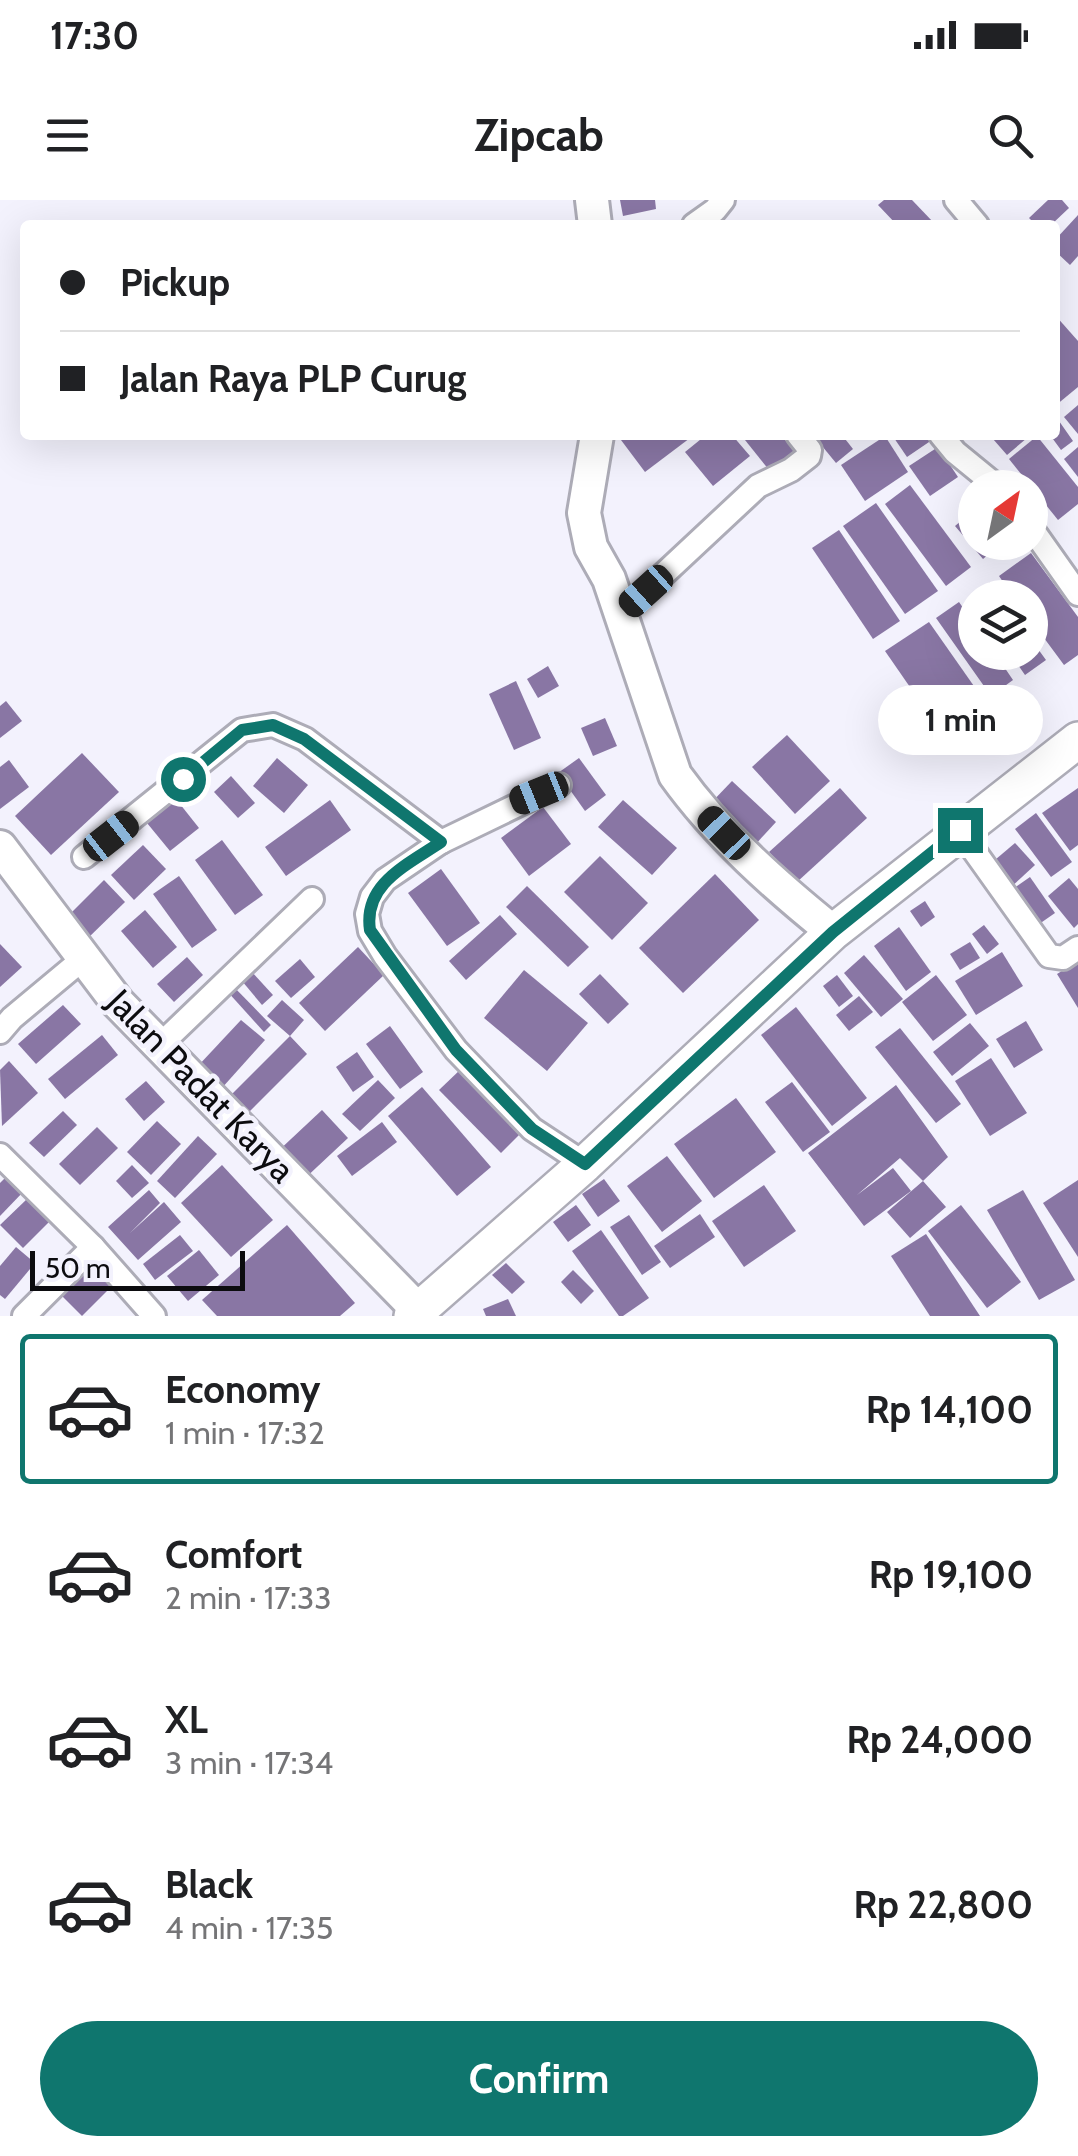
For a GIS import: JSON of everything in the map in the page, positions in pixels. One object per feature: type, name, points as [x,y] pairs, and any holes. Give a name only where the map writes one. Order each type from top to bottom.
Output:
[{"type":"main road","points":[[426,1310],[833,932],[1078,740]]},
{"type":"street","points":[[701,220],[723,200]]},
{"type":"street","points":[[956,200],[973,220]]},
{"type":"street","points":[[596,440],[584,513],[592,547],[609,579],[674,775],[724,833],[786,894],[833,932]]},
{"type":"street","points":[[621,614],[758,486],[792,470],[809,456],[810,450],[802,440]]},
{"type":"street","points":[[945,440],[976,470]]},
{"type":"street","points":[[1048,552],[1078,594]]},
{"type":"street","points":[[84,857],[242,730],[268,724],[304,739],[441,842]]},
{"type":"street","points":[[559,785],[441,842],[385,880],[372,896],[367,914],[370,930],[456,1050],[532,1129],[585,1164]]},
{"type":"street","points":[[960,830],[1049,956],[1062,958],[1078,948]]},
{"type":"street","name":"Jalan Padat Karya","points":[[0,847],[118,1004],[426,1310]]},
{"type":"street","points":[[159,1046],[312,899]]},
{"type":"street","points":[[0,1032],[84,958]]},
{"type":"street","points":[[0,1155],[93,1247],[154,1316]]},
{"type":"street","points":[[24,1316],[93,1247]]},
{"type":"building","points":[[620,200],[655,200],[656,209],[623,216]]},
{"type":"building","points":[[884,200],[912,200],[931,220],[892,220],[878,205]]},
{"type":"building","points":[[1048,200],[1062,200],[1069,208],[1056,220],[1029,218]]},
{"type":"building","points":[[1078,215],[1078,256],[1070,265],[1060,256],[1060,235]]},
{"type":"building","points":[[1060,321],[1078,341],[1078,387],[1060,402]]},
{"type":"building","points":[[1078,405],[1078,434],[1064,417]]},
{"type":"building","points":[[1060,422],[1073,441],[1061,450],[1054,440],[1060,440]]},
{"type":"building","points":[[621,440],[687,440],[645,472]]},
{"type":"building","points":[[700,440],[736,440],[750,456],[713,486],[685,452]]},
{"type":"building","points":[[745,440],[785,440],[794,451],[769,470]]},
{"type":"building","points":[[817,440],[846,440],[853,449],[836,463]]},
{"type":"building","points":[[879,440],[888,440],[908,472],[865,501],[841,465]]},
{"type":"building","points":[[895,440],[932,440],[907,457]]},
{"type":"building","points":[[994,440],[1025,440],[1007,455]]},
{"type":"building","points":[[1032,440],[1040,440],[1078,487],[1078,504],[1058,520],[1048,508],[1048,470],[1018,470],[1009,459]]},
{"type":"building","points":[[938,447],[958,477],[930,496],[909,466]]},
{"type":"building","points":[[1078,447],[1078,477],[1064,459]]},
{"type":"building","points":[[910,485],[958,550],[958,560],[966,560],[971,567],[946,586],[885,504]]},
{"type":"building","points":[[876,503],[938,591],[905,614],[843,526]]},
{"type":"building","points":[[839,530],[900,621],[873,639],[812,548]]},
{"type":"building","points":[[1021,560],[1036,560],[1078,617],[1078,655],[1064,665],[1048,643],[1048,580],[1002,580],[999,576]]},
{"type":"building","points":[[958,603],[958,649],[936,618]]},
{"type":"building","points":[[929,622],[958,663],[958,670],[963,670],[983,699],[939,729],[885,651]]},
{"type":"building","points":[[548,666],[559,686],[538,698],[527,679]]},
{"type":"building","points":[[973,670],[1006,670],[1013,680],[991,696]]},
{"type":"building","points":[[516,681],[541,738],[514,750],[489,694]]},
{"type":"building","points":[[6,701],[22,721],[0,738],[0,706]]},
{"type":"building","points":[[976,709],[989,727],[955,751],[943,732]]},
{"type":"building","points":[[605,718],[617,746],[593,756],[581,728]]},
{"type":"building","points":[[787,735],[830,781],[795,814],[752,767]]},
{"type":"building","points":[[82,753],[119,792],[51,855],[15,816]]},
{"type":"building","points":[[277,758],[308,785],[284,813],[253,786]]},
{"type":"building","points":[[579,758],[606,795],[585,811],[558,773]]},
{"type":"building","points":[[9,760],[29,787],[0,809],[0,767]]},
{"type":"building","points":[[231,776],[255,803],[238,818],[214,792]]},
{"type":"building","points":[[732,781],[776,822],[754,846],[709,805]]},
{"type":"building","points":[[840,788],[867,818],[797,882],[769,852]]},
{"type":"building","points":[[1078,788],[1078,845],[1070,851],[1042,813]]},
{"type":"building","points":[[176,799],[199,828],[170,851],[147,823]]},
{"type":"building","points":[[330,800],[351,830],[286,876],[265,847]]},
{"type":"building","points":[[623,800],[677,848],[652,875],[598,827]]},
{"type":"building","points":[[543,807],[571,844],[529,876],[501,838]]},
{"type":"building","points":[[1036,813],[1072,862],[1051,877],[1015,829]]},
{"type":"building","points":[[222,840],[263,895],[235,915],[195,860]]},
{"type":"building","points":[[1015,843],[1035,865],[1010,888],[989,865]]},
{"type":"building","points":[[143,845],[166,869],[134,900],[111,875]]},
{"type":"building","points":[[600,856],[648,903],[612,940],[564,892]]},
{"type":"building","points":[[441,869],[480,923],[447,946],[408,893]]},
{"type":"building","points":[[715,874],[759,920],[683,993],[639,948]]},
{"type":"building","points":[[179,876],[217,930],[192,948],[153,894]]},
{"type":"building","points":[[1030,877],[1055,913],[1032,929],[1007,893]]},
{"type":"building","points":[[1069,878],[1078,889],[1078,924],[1074,928],[1048,896]]},
{"type":"building","points":[[104,880],[125,902],[86,940],[65,919]]},
{"type":"building","points":[[527,886],[589,947],[568,967],[506,907]]},
{"type":"building","points":[[925,901],[935,917],[921,927],[910,911]]},
{"type":"building","points":[[145,910],[177,947],[153,968],[121,931]]},
{"type":"building","points":[[500,915],[517,934],[466,980],[449,961]]},
{"type":"building","points":[[984,925],[999,944],[987,954],[972,934]]},
{"type":"building","points":[[899,927],[931,972],[906,991],[874,946]]},
{"type":"building","points":[[970,942],[980,958],[960,970],[950,954]]},
{"type":"building","points":[[0,944],[22,967],[0,987]]},
{"type":"building","points":[[358,947],[384,975],[325,1031],[299,1003]]},
{"type":"building","points":[[1002,952],[1023,986],[976,1015],[955,981]]},
{"type":"building","points":[[864,955],[903,999],[881,1017],[844,973]]},
{"type":"building","points":[[187,957],[203,975],[174,1002],[157,984]]},
{"type":"building","points":[[300,959],[315,977],[291,998],[275,981]]},
{"type":"building","points":[[1078,961],[1078,1008],[1057,974]]},
{"type":"building","points":[[524,970],[588,1023],[547,1071],[484,1018]]},
{"type":"building","points":[[252,972],[273,995],[262,1005],[242,981]]},
{"type":"building","points":[[600,974],[629,1004],[608,1024],[579,994]]},
{"type":"building","points":[[837,975],[853,996],[839,1007],[823,986]]},
{"type":"building","points":[[936,975],[967,1015],[933,1041],[902,1002]]},
{"type":"building","points":[[231,984],[271,1025],[264,1032],[226,990]]},
{"type":"building","points":[[859,996],[873,1012],[849,1031],[836,1015]]},
{"type":"building","points":[[282,1000],[304,1020],[290,1036],[267,1016]]},
{"type":"building","points":[[63,1005],[81,1024],[36,1064],[18,1044]]},
{"type":"building","points":[[796,1007],[867,1098],[832,1126],[761,1035]]},
{"type":"building","points":[[241,1020],[265,1040],[221,1089],[197,1067]]},
{"type":"building","points":[[1026,1021],[1043,1050],[1014,1068],[996,1039]]},
{"type":"building","points":[[970,1023],[989,1046],[952,1076],[933,1052]]},
{"type":"building","points":[[390,1026],[423,1072],[400,1089],[366,1044]]},
{"type":"building","points":[[900,1028],[961,1104],[936,1123],[875,1047]]},
{"type":"building","points":[[102,1035],[118,1055],[65,1099],[48,1079]]},
{"type":"building","points":[[290,1036],[307,1054],[242,1119],[224,1102]]},
{"type":"building","points":[[357,1052],[374,1077],[353,1092],[336,1067]]},
{"type":"building","points":[[991,1058],[1027,1113],[990,1136],[955,1081]]},
{"type":"building","points":[[9,1061],[38,1093],[2,1126],[0,1070]]},
{"type":"building","points":[[462,1068],[523,1131],[501,1153],[439,1090]]},
{"type":"building","points":[[378,1080],[395,1098],[360,1131],[342,1114]]},
{"type":"building","points":[[146,1081],[165,1102],[144,1121],[125,1099]]},
{"type":"building","points":[[792,1082],[830,1132],[803,1152],[765,1102]]},
{"type":"building","points":[[896,1085],[948,1157],[923,1181],[900,1158],[857,1195],[893,1168],[911,1191],[864,1226],[808,1153]]},
{"type":"building","points":[[422,1087],[491,1167],[457,1196],[388,1116]]},
{"type":"building","points":[[736,1098],[776,1152],[714,1198],[674,1144]]},
{"type":"building","points":[[322,1110],[348,1138],[301,1182],[275,1154]]},
{"type":"building","points":[[63,1111],[77,1125],[44,1157],[29,1143]]},
{"type":"building","points":[[157,1121],[181,1144],[151,1175],[127,1152]]},
{"type":"building","points":[[382,1122],[397,1142],[352,1176],[337,1156]]},
{"type":"building","points":[[97,1127],[118,1148],[80,1185],[59,1164]]},
{"type":"building","points":[[198,1136],[217,1154],[175,1198],[157,1181]]},
{"type":"building","points":[[667,1156],[702,1201],[662,1232],[627,1186]]},
{"type":"building","points":[[132,1165],[149,1183],[132,1198],[116,1181]]},
{"type":"building","points":[[222,1165],[273,1220],[231,1257],[181,1203]]},
{"type":"building","points":[[9,1174],[25,1190],[0,1216],[0,1183]]},
{"type":"building","points":[[604,1179],[620,1201],[598,1217],[582,1194]]},
{"type":"building","points":[[1078,1180],[1078,1257],[1043,1203]]},
{"type":"building","points":[[923,1181],[946,1207],[910,1238],[887,1212]]},
{"type":"building","points":[[764,1185],[796,1231],[744,1267],[712,1221]]},
{"type":"building","points":[[149,1190],[160,1203],[130,1233],[164,1202],[181,1222],[138,1260],[108,1227]]},
{"type":"building","points":[[1023,1190],[1075,1280],[1039,1300],[987,1210]]},
{"type":"building","points":[[27,1199],[50,1221],[23,1248],[0,1225]]},
{"type":"building","points":[[576,1205],[591,1225],[568,1242],[553,1222]]},
{"type":"building","points":[[961,1205],[1021,1282],[987,1308],[928,1231]]},
{"type":"building","points":[[700,1214],[715,1237],[670,1268],[654,1246]]},
{"type":"building","points":[[629,1215],[661,1262],[642,1275],[610,1227]]},
{"type":"building","points":[[287,1225],[355,1303],[340,1316],[217,1316],[202,1300]]},
{"type":"building","points":[[601,1230],[649,1298],[623,1316],[619,1316],[572,1251]]},
{"type":"building","points":[[926,1234],[980,1316],[930,1316],[891,1256]]},
{"type":"building","points":[[180,1235],[193,1251],[155,1280],[143,1264]]},
{"type":"building","points":[[16,1247],[35,1263],[5,1299],[0,1295],[0,1266]]},
{"type":"building","points":[[199,1250],[219,1275],[188,1301],[167,1276]]},
{"type":"building","points":[[97,1257],[119,1279],[82,1316],[60,1294]]},
{"type":"building","points":[[506,1263],[525,1282],[512,1294],[492,1275]]},
{"type":"building","points":[[573,1270],[594,1291],[581,1304],[561,1282]]},
{"type":"building","points":[[508,1299],[516,1316],[486,1316],[483,1309]]},
{"type":"route","points":[[183,779],[242,730],[273,725],[304,739],[441,842],[385,880],[372,896],[367,914],[370,930],[456,1050],[532,1129],[585,1164],[833,932],[960,830]]}]
